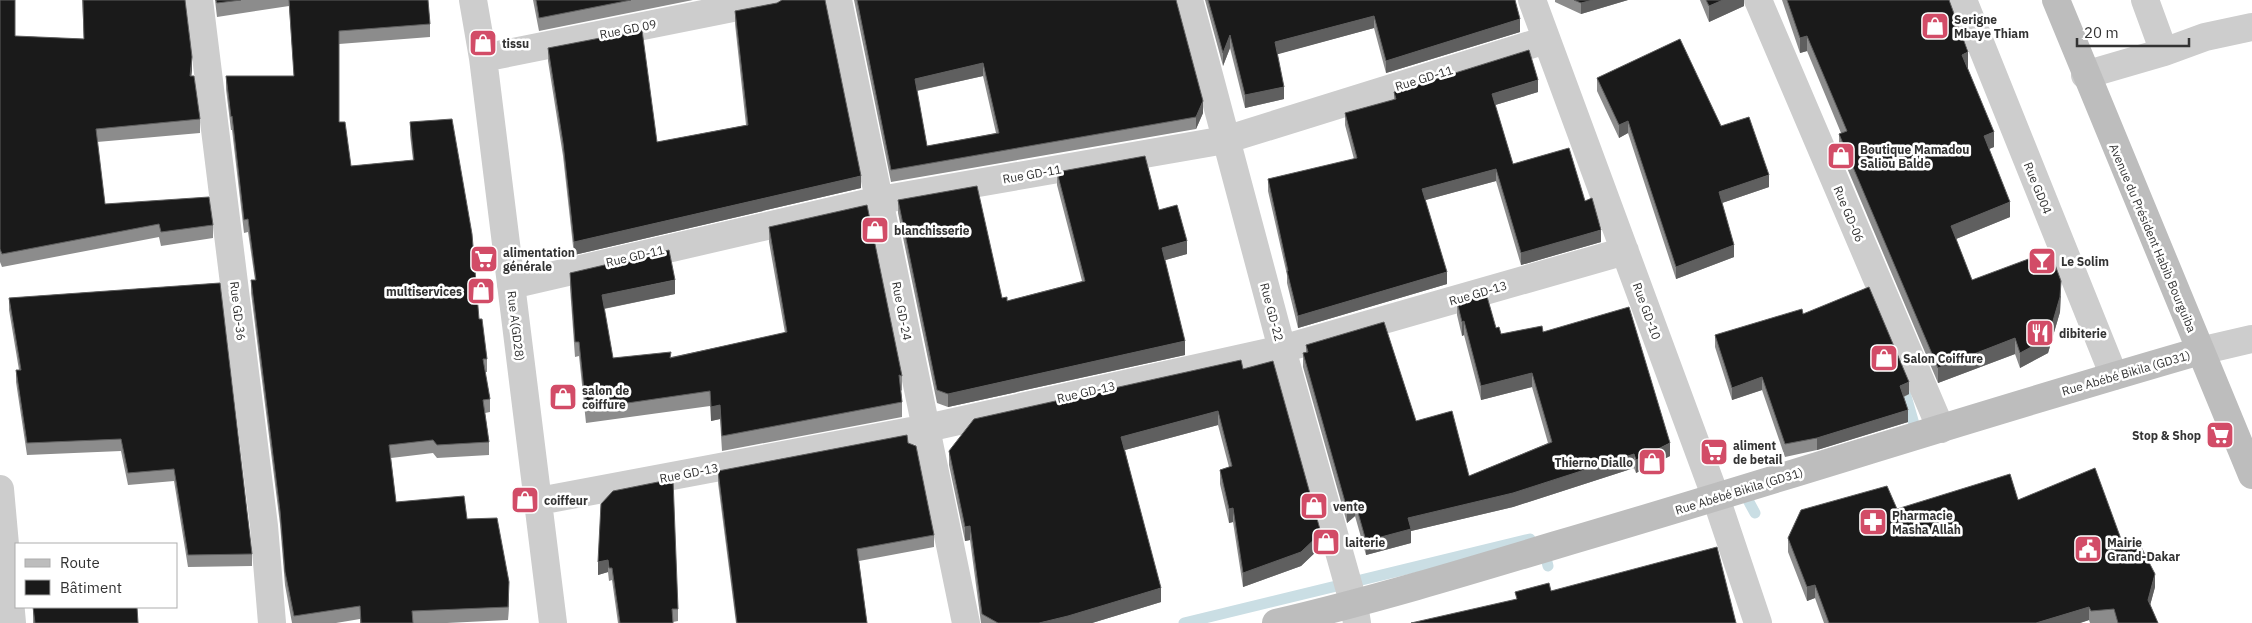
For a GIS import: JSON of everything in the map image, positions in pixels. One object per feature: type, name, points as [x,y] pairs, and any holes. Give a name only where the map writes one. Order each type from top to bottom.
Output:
[{"type":"main road","name":"Avenue du Président Habib Bourguiba","points":[[2056,0],[2085,75],[2252,475]]},
{"type":"main road","name":"Rue Abébé Bikila (GD31)","points":[[1276,623],[1355,614],[1716,498],[2200,351]]},
{"type":"street","name":"Rue GD-36","points":[[199,0],[264,526],[272,623]]},
{"type":"street","name":"Rue A(GD28)","points":[[473,0],[484,58],[553,623]]},
{"type":"street","name":"Rue GD 09","points":[[484,58],[773,0]]},
{"type":"street","name":"Rue GD-24","points":[[838,0],[966,623]]},
{"type":"street","name":"Rue GD-22","points":[[1189,0],[1225,140],[1355,614]]},
{"type":"street","name":"Rue GD-10","points":[[1532,0],[1716,498],[1758,623]]},
{"type":"street","name":"Rue GD-06","points":[[1758,0],[1941,429]]},
{"type":"street","name":"Rue GD04","points":[[1963,0],[2114,376]]},
{"type":"street","points":[[2145,0],[2164,52]]},
{"type":"street","points":[[2085,75],[2164,52],[2205,37],[2252,27]]},
{"type":"street","name":"Rue GD-11","points":[[511,285],[880,200],[1225,140],[1546,40]]},
{"type":"street","name":"Rue GD-13","points":[[539,501],[927,428],[1282,349],[1625,251]]},
{"type":"street","points":[[2200,351],[2252,339]]},
{"type":"street","points":[[0,489],[12,623]]},
{"type":"building","points":[[0,0],[15,0],[15,36],[84,39],[83,0],[185,0],[192,57],[190,76],[194,76],[200,119],[96,129],[105,204],[209,197],[213,225],[161,232],[159,224],[2,254],[0,249]]},
{"type":"building","points":[[216,0],[241,0],[217,3]]},
{"type":"building","points":[[289,0],[428,0],[430,24],[339,31],[339,122],[345,122],[351,166],[414,160],[410,122],[452,119],[472,234],[479,319],[482,319],[487,359],[483,359],[490,399],[483,400],[489,442],[437,445],[433,440],[389,445],[396,502],[464,496],[467,519],[497,518],[509,582],[508,607],[412,611],[413,623],[361,623],[360,606],[294,616],[285,572],[280,511],[251,280],[256,280],[248,219],[244,220],[226,76],[294,76]]},
{"type":"building","points":[[536,0],[631,0],[539,18]]},
{"type":"building","points":[[782,0],[825,0],[861,176],[574,242],[563,143],[548,48],[642,30],[657,142],[748,125],[735,11],[777,3]]},
{"type":"building","points":[[857,0],[1176,0],[1203,101],[1196,117],[891,170]],"holes":[[[983,63],[999,133],[927,146],[915,79]]]},
{"type":"building","points":[[1208,0],[1515,0],[1520,19],[1386,61],[1374,16],[1275,42],[1284,87],[1245,95],[1230,35],[1223,53]]},
{"type":"building","points":[[1574,0],[1593,0],[1581,3]]},
{"type":"building","points":[[1706,0],[1723,0],[1709,6]]},
{"type":"building","points":[[1787,0],[1949,0],[1968,52],[1962,55],[1994,132],[1984,136],[2010,202],[1951,226],[1972,280],[2050,251],[2061,281],[2060,297],[2048,338],[2020,353],[2015,338],[1938,368],[1839,134],[1847,131],[1807,36],[1800,38]]},
{"type":"building","points":[[1680,39],[1721,126],[1749,117],[1769,175],[1719,192],[1734,245],[1676,267],[1628,121],[1619,125],[1597,78]]},
{"type":"building","points":[[1529,50],[1538,80],[1492,94],[1513,164],[1569,148],[1585,201],[1592,198],[1601,230],[1521,253],[1496,169],[1422,189],[1447,272],[1298,316],[1268,179],[1357,158],[1345,113],[1396,99],[1394,92]]},
{"type":"building","points":[[1145,156],[1159,210],[1177,205],[1187,241],[1162,248],[1185,341],[948,394],[937,390],[898,200],[977,186],[1002,298],[1007,297],[1007,301],[1085,281],[1057,172]]},
{"type":"building","points":[[867,205],[902,376],[899,375],[902,402],[722,436],[720,405],[711,407],[710,391],[586,409],[579,342],[575,342],[570,273],[669,250],[675,280],[602,295],[613,358],[671,352],[670,358],[787,332],[769,227]]},
{"type":"building","points":[[220,283],[252,554],[188,555],[174,469],[128,473],[121,439],[27,443],[16,370],[21,370],[9,298]]},
{"type":"building","points":[[1869,287],[1909,382],[1900,386],[1908,410],[1817,438],[1785,444],[1762,377],[1732,388],[1715,335],[1802,309],[1803,314]]},
{"type":"building","points":[[1486,293],[1496,328],[1499,327],[1501,334],[1542,326],[1543,332],[1629,307],[1670,443],[1636,460],[1634,454],[1513,493],[1408,518],[1411,529],[1366,541],[1355,502],[1347,509],[1303,353],[1308,352],[1306,345],[1384,322],[1416,421],[1452,411],[1469,476],[1552,442],[1532,373],[1481,386],[1464,321],[1462,322],[1457,302]]},
{"type":"building","points":[[1241,360],[1243,369],[1273,361],[1321,533],[1301,552],[1243,573],[1233,508],[1229,509],[1220,470],[1232,466],[1218,411],[1121,437],[1161,588],[1039,623],[998,623],[982,614],[970,526],[965,527],[949,451],[974,419]]},
{"type":"building","points":[[907,435],[908,443],[916,446],[934,535],[857,549],[867,623],[737,623],[718,471]]},
{"type":"building","points":[[2095,468],[2125,550],[2138,541],[2155,574],[2148,600],[2158,623],[2118,623],[2114,609],[2091,611],[2089,607],[2036,623],[1829,623],[1815,585],[1807,587],[1788,538],[1801,510],[1887,486],[1897,509],[2010,474],[2018,500]]},
{"type":"building","points":[[673,479],[678,609],[672,609],[673,623],[620,623],[612,568],[609,568],[608,560],[598,562],[601,504],[613,491]]},
{"type":"building","points":[[1717,547],[1736,623],[1411,623],[1517,599],[1515,592],[1549,583],[1551,591]]},
{"type":"building","points":[[33,608],[137,608],[138,623],[35,623]]},
{"type":"waterway","points":[[1902,382],[1916,431],[1911,432]]},
{"type":"waterway","points":[[1742,489],[1755,513]]},
{"type":"waterway","points":[[1184,623],[1530,539]]},
{"type":"waterway","points":[[1547,562],[1548,566]]},
{"type":"place","name":"Serigne Mbaye Thiam","points":[[1935,26]]},
{"type":"place","name":"tissu","points":[[483,43]]},
{"type":"place","name":"Boutique Mamadou Saliou Balde","points":[[1841,156]]},
{"type":"place","name":"blanchisserie","points":[[875,230]]},
{"type":"place","name":"alimentation générale","points":[[484,259]]},
{"type":"place","name":"Le Solim","points":[[2042,261]]},
{"type":"place","name":"multiservices","points":[[481,291]]},
{"type":"place","name":"dibiterie","points":[[2040,333]]},
{"type":"place","name":"Salon Coiffure","points":[[1884,358]]},
{"type":"place","name":"salon de coiffure","points":[[563,397]]},
{"type":"place","name":"Stop & Shop","points":[[2220,435]]},
{"type":"place","name":"aliment de betail","points":[[1714,452]]},
{"type":"place","name":"Thierno Diallo","points":[[1652,462]]},
{"type":"place","name":"coiffeur","points":[[525,500]]},
{"type":"place","name":"vente","points":[[1314,506]]},
{"type":"place","name":"Pharmacie Masha Allah","points":[[1873,522]]},
{"type":"place","name":"laiterie","points":[[1326,542]]},
{"type":"place","name":"Mairie Grand-Dakar","points":[[2088,549]]}]
